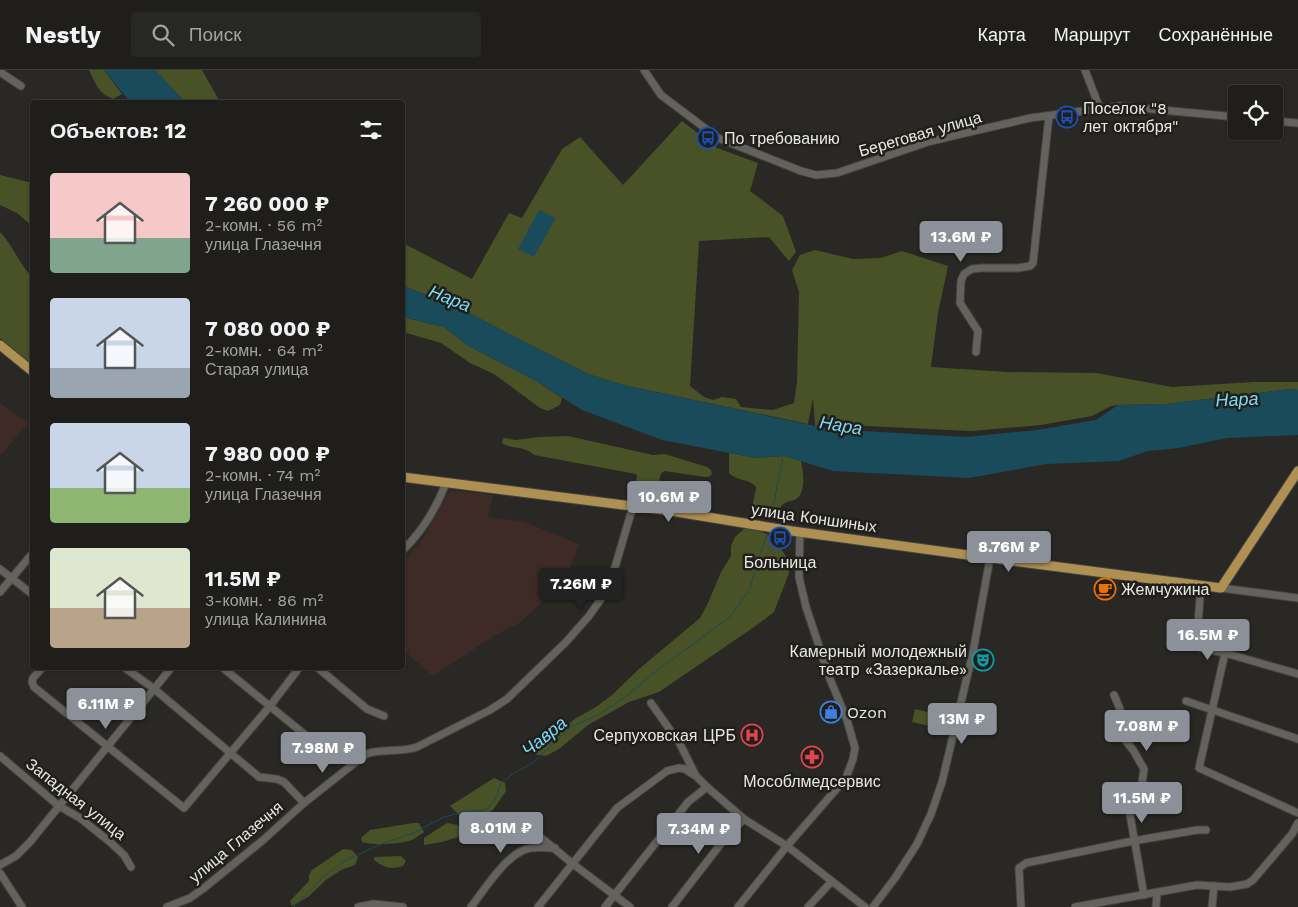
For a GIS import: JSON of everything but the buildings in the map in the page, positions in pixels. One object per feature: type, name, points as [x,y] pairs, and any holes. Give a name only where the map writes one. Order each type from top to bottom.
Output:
[{"type":"main road","points":[[0,345],[30,369]]},
{"type":"main road","points":[[1221,588],[1298,471]]},
{"type":"main road","name":"улица Коншиных","points":[[405,477],[633,506],[800,532],[1221,588]]},
{"type":"street","name":"Береговая улица","points":[[644,70],[661,95],[718,138],[801,171],[816,175],[837,173],[928,142],[952,136],[1030,118],[1100,108],[1120,106],[1228,116]]},
{"type":"street","points":[[1085,70],[1100,108]]},
{"type":"street","points":[[0,72],[21,86]]},
{"type":"street","points":[[976,352],[978,332],[960,303],[961,281],[964,274],[972,269],[1018,268],[1030,266],[1033,263],[1049,116]]},
{"type":"street","points":[[1283,122],[1298,123]]},
{"type":"street","points":[[405,548],[424,528],[440,499],[446,483]]},
{"type":"street","name":"улица Глазечня","points":[[167,907],[190,898],[204,888],[262,841],[304,803],[366,754],[376,750],[407,750],[490,710],[507,699],[566,642],[601,599],[612,574],[633,506]]},
{"type":"street","points":[[738,907],[787,846],[846,778],[855,748],[847,720],[830,679],[806,607],[799,577],[800,532]]},
{"type":"street","points":[[0,592],[30,556]]},
{"type":"street","points":[[873,907],[895,878],[932,814],[942,782],[973,652],[990,558]]},
{"type":"street","points":[[0,568],[30,592]]},
{"type":"street","points":[[1201,586],[1197,643],[1201,648],[1298,674]]},
{"type":"street","points":[[1221,588],[1298,598]]},
{"type":"street","points":[[1225,653],[1199,768],[1298,813]]},
{"type":"street","points":[[40,670],[33,678],[34,687],[184,808],[270,706],[297,670]]},
{"type":"street","points":[[128,670],[153,688],[259,777],[277,779],[284,782],[304,803]]},
{"type":"street","points":[[0,865],[24,849],[169,670]]},
{"type":"street","points":[[225,670],[314,742]]},
{"type":"street","points":[[320,670],[367,709],[384,716]]},
{"type":"street","points":[[1114,695],[1120,709],[1124,737],[1134,750],[1144,770],[1142,783],[1129,809],[1133,841],[1144,895]]},
{"type":"street","points":[[1186,701],[1298,739]]},
{"type":"street","points":[[651,703],[680,744],[696,776]]},
{"type":"street","name":"Западная улица","points":[[0,756],[59,806],[80,818],[110,842],[124,855],[131,867]]},
{"type":"street","points":[[538,907],[617,808],[660,775],[679,768],[685,769],[696,776],[744,819],[787,846],[865,907]]},
{"type":"street","points":[[605,907],[688,802],[707,787]]},
{"type":"street","points":[[516,816],[573,864],[630,907]]},
{"type":"street","points":[[672,907],[723,841],[744,819]]},
{"type":"street","points":[[1075,907],[1197,886],[1230,887],[1247,884],[1253,880],[1292,834],[1298,823]]},
{"type":"street","points":[[1021,907],[1019,868],[1026,863],[1133,841],[1206,830]]},
{"type":"street","points":[[471,907],[514,856],[523,850],[538,847],[555,848]]},
{"type":"street","points":[[0,873],[22,907]]},
{"type":"street","points":[[808,907],[832,881]]},
{"type":"street","points":[[1212,907],[1214,886]]},
{"type":"street","points":[[1156,907],[1157,893]]},
{"type":"street","points":[[358,907],[374,904],[404,907]]},
{"type":"shaded area","points":[[0,403],[28,423],[0,456]]},
{"type":"shaded area","points":[[450,490],[493,495],[488,517],[525,522],[579,544],[567,576],[555,595],[542,602],[521,622],[497,634],[433,676],[405,652],[405,559],[422,540]]},
{"type":"green space","points":[[89,70],[104,70],[122,94],[113,99],[108,97],[98,88]]},
{"type":"green space","points":[[155,70],[202,70],[219,100],[183,100]]},
{"type":"green space","points":[[682,121],[717,148],[758,163],[750,191],[783,216],[796,252],[789,261],[769,237],[699,241],[690,386],[704,397],[713,400],[722,397],[736,399],[741,407],[773,410],[794,403],[797,383],[799,292],[792,270],[800,255],[815,250],[853,259],[881,258],[902,251],[948,266],[938,313],[931,367],[1006,372],[1096,373],[1172,387],[1254,382],[1298,382],[1298,390],[1291,389],[1166,404],[1118,405],[1111,406],[1092,416],[1041,425],[971,431],[826,424],[815,426],[813,398],[808,424],[623,385],[588,374],[449,303],[405,287],[405,244],[472,279],[509,213],[522,218],[562,149],[580,137],[623,185]]},
{"type":"green space","points":[[0,175],[30,182],[30,224],[17,213],[0,205]]},
{"type":"green space","points":[[0,232],[30,275],[30,362],[0,338]]},
{"type":"green space","points":[[405,318],[444,327],[467,345],[536,381],[562,398],[560,405],[548,411],[540,408],[494,374],[470,363],[441,343],[405,333]]},
{"type":"green space","points":[[568,436],[653,455],[665,454],[707,467],[711,470],[712,474],[709,477],[705,477],[665,471],[661,473],[655,499],[651,503],[635,502],[631,497],[637,477],[636,474],[534,455],[526,450],[503,444],[502,441],[504,438],[516,440]]},
{"type":"green space","points":[[729,453],[756,458],[784,456],[801,461],[803,481],[800,496],[784,504],[772,515],[766,517],[757,516],[753,508],[756,487],[750,482],[732,476],[729,473]]},
{"type":"green space","points":[[745,528],[755,528],[772,537],[788,559],[789,573],[774,612],[659,692],[629,702],[588,725],[559,749],[546,756],[533,754],[533,748],[539,742],[559,732],[576,718],[612,695],[639,669],[700,618],[721,572],[731,556],[731,546],[735,537]]},
{"type":"green space","points":[[915,709],[932,713],[929,726],[912,722]]},
{"type":"green space","points":[[494,778],[505,783],[506,791],[493,810],[484,817],[460,816],[450,806]]},
{"type":"green space","points":[[419,823],[424,832],[414,839],[388,844],[362,842],[361,838],[370,830]]},
{"type":"green space","points":[[447,823],[458,825],[461,832],[458,837],[424,845],[424,838]]},
{"type":"green space","points":[[343,849],[352,850],[358,857],[355,865],[341,870],[326,880],[308,897],[292,906],[290,901],[309,881],[309,875],[312,870]]},
{"type":"green space","points":[[401,856],[406,861],[403,866],[395,868],[381,865],[374,860],[374,857]]},
{"type":"water","points":[[104,70],[155,70],[183,100],[128,100]]},
{"type":"water","points":[[539,210],[556,218],[534,257],[518,249]]},
{"type":"water","name":"Нара","points":[[405,287],[449,303],[588,374],[623,385],[829,429],[966,437],[1037,430],[1096,420],[1118,405],[1166,404],[1291,389],[1298,390],[1298,435],[1227,438],[1179,448],[1148,451],[1119,461],[1047,464],[969,478],[833,471],[784,456],[756,458],[662,440],[582,410],[536,381],[467,345],[444,327],[405,317]]},
{"type":"waterway","name":"Чавра","points":[[772,512],[783,457]]},
{"type":"waterway","name":"Чавра","points":[[294,907],[324,876],[346,860],[381,844],[411,834],[444,817],[469,811],[486,810],[495,800],[501,783],[531,764],[571,727],[598,715],[627,696],[652,674],[730,617],[750,589],[756,564],[768,533]]},
{"type":"place","name":"Поселок \"8 лет октября\"","points":[[1067,117]]},
{"type":"place","name":"По требованию","points":[[708,138]]},
{"type":"place","name":"Больница","points":[[780,538]]},
{"type":"place","name":"Жемчужина","points":[[1105,589]]},
{"type":"place","name":"Камерный молодежный театр «Зазеркалье»","points":[[983,660]]},
{"type":"place","name":"Ozon","points":[[831,712]]},
{"type":"place","name":"Серпуховская ЦРБ","points":[[752,735]]},
{"type":"place","name":"Мособлмедсервис","points":[[812,757]]}]
